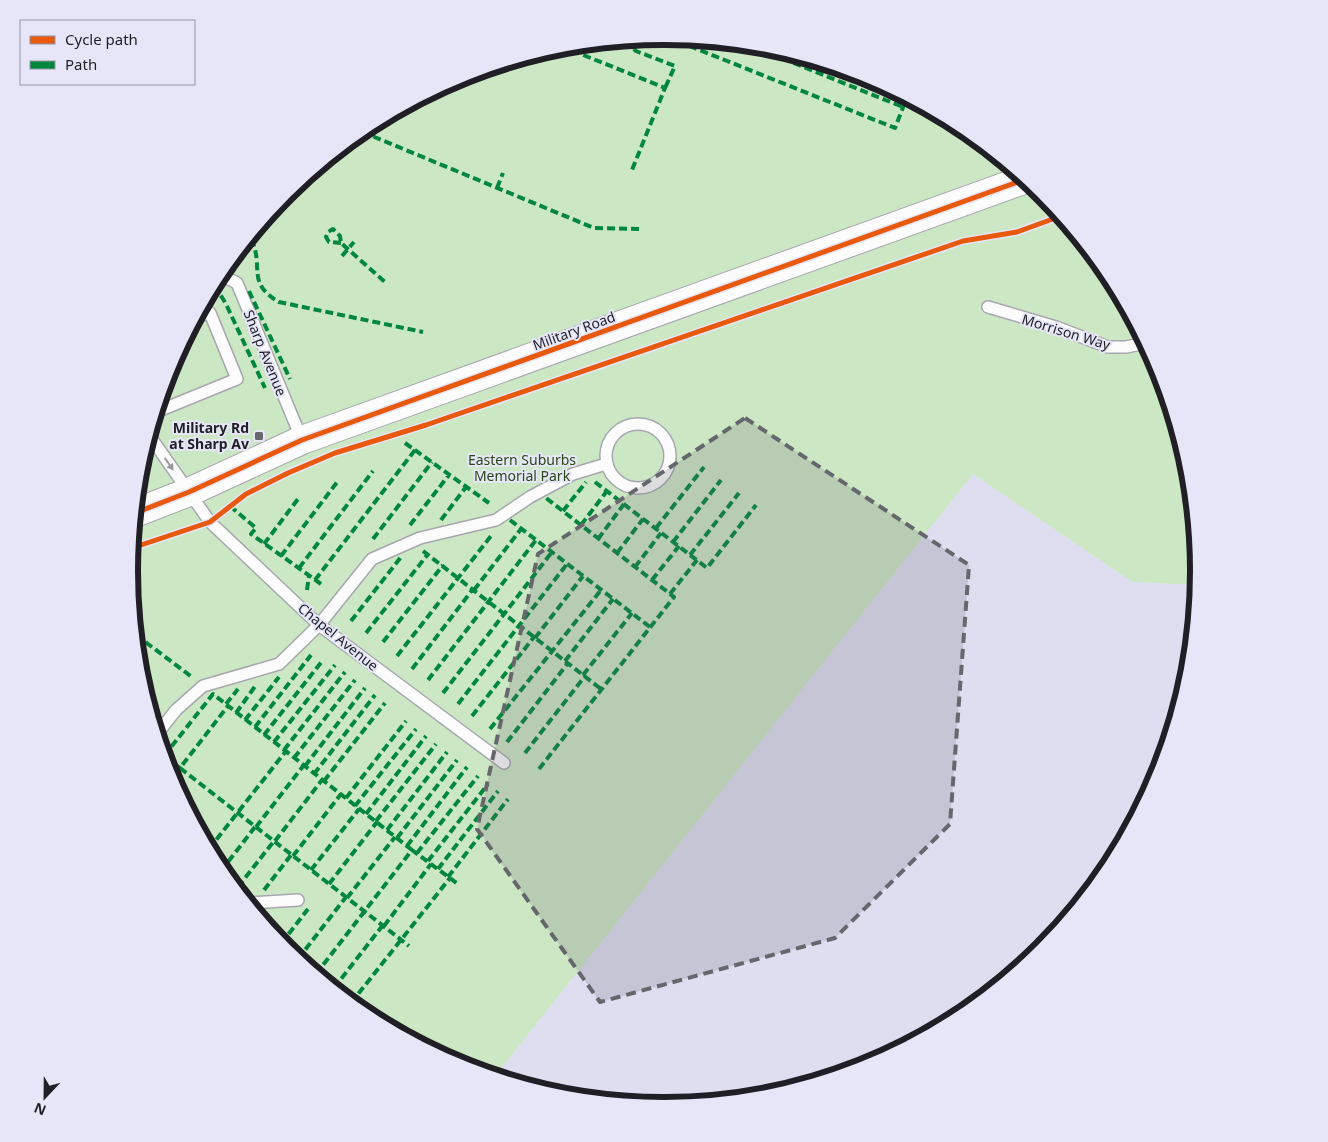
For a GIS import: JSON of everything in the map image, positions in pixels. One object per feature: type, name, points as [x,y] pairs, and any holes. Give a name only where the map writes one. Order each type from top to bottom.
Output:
[{"type":"street","name":"Military Road","points":[[142,511],[189,492],[302,440],[1018,182]]},
{"type":"lane","name":"Sharp Avenue","points":[[228,278],[237,283],[302,440]]},
{"type":"lane","name":"Morrison Way","points":[[988,307],[1056,327],[1108,347],[1139,344]]},
{"type":"lane","points":[[164,409],[237,379],[210,313],[204,315]]},
{"type":"lane","points":[[633,424],[645,425],[656,430],[665,439],[669,449],[667,471],[660,480],[643,488],[624,486],[611,474],[606,464],[606,447],[612,437],[620,430],[633,424]]},
{"type":"lane","name":"Chapel Avenue","points":[[154,442],[210,522],[319,625],[504,763]]},
{"type":"lane","points":[[162,727],[176,710],[203,686],[279,664],[319,625],[372,559],[420,538],[496,520],[530,497],[573,474],[606,464]]},
{"type":"lane","points":[[257,903],[298,900]]},
{"type":"highlighted area","points":[[745,418],[969,565],[950,824],[835,938],[600,1002],[477,829],[538,554]]},
{"type":"shaded area","points":[[973,474],[1132,582],[1190,585],[1185,640],[1180,674],[1172,707],[1150,772],[1120,834],[1081,891],[1036,943],[984,988],[956,1008],[927,1027],[865,1057],[800,1079],[767,1087],[733,1092],[698,1096],[630,1096],[561,1087],[499,1070]]},
{"type":"green space","name":"Eastern Suburbs Memorial Park","points":[[630,46],[698,46],[767,55],[833,73],[897,99],[927,115],[956,134],[1011,176],[1036,199],[1081,251],[1120,308],[1150,370],[1162,402],[1180,468],[1189,537],[1190,585],[1132,582],[973,474],[499,1070],[431,1043],[401,1027],[344,988],[292,943],[247,891],[208,834],[192,804],[166,740],[148,674],[143,640],[139,605],[139,537],[148,468],[156,435],[166,402],[192,338],[208,308],[247,251],[292,199],[317,176],[344,154],[401,115],[431,99],[495,73],[561,55]]},
{"type":"marked path","points":[[633,46],[636,51],[675,66],[665,88]]},
{"type":"marked path","points":[[689,46],[895,128],[905,103]]},
{"type":"marked path","points":[[577,53],[665,88],[632,170]]},
{"type":"marked path","points":[[784,59],[903,107]]},
{"type":"marked path","points":[[371,135],[594,228],[643,229]]},
{"type":"marked path","points":[[497,188],[503,173]]},
{"type":"marked path","points":[[341,243],[329,242],[326,237],[328,232],[333,229],[340,236],[341,243],[385,282]]},
{"type":"marked path","points":[[342,256],[354,242]]},
{"type":"marked path","points":[[253,244],[259,281],[262,288],[279,302],[423,332]]},
{"type":"marked path","points":[[249,291],[290,379]]},
{"type":"marked path","points":[[218,293],[226,304],[265,388]]},
{"type":"marked path","points":[[405,443],[489,503]]},
{"type":"marked path","points":[[315,580],[415,450]]},
{"type":"marked path","points":[[373,539],[432,462]]},
{"type":"marked path","points":[[656,528],[704,467]]},
{"type":"marked path","points":[[299,568],[373,471]]},
{"type":"marked path","points":[[410,525],[449,475]]},
{"type":"marked path","points":[[673,542],[721,480]]},
{"type":"marked path","points":[[281,556],[338,481]]},
{"type":"marked path","points":[[563,511],[586,482]]},
{"type":"marked path","points":[[595,482],[707,568],[756,505]]},
{"type":"marked path","points":[[441,520],[466,487]]},
{"type":"marked path","points":[[581,525],[607,491]]},
{"type":"marked path","points":[[690,555],[739,493]]},
{"type":"marked path","points":[[539,769],[674,597],[546,498]]},
{"type":"marked path","points":[[264,544],[298,499]]},
{"type":"marked path","points":[[598,539],[624,504]]},
{"type":"marked path","points":[[230,506],[256,528],[251,534],[321,584]]},
{"type":"marked path","points":[[617,553],[643,519]]},
{"type":"marked path","points":[[510,520],[650,627]]},
{"type":"marked path","points":[[474,590],[521,529]]},
{"type":"marked path","points":[[635,567],[661,533]]},
{"type":"marked path","points":[[397,656],[491,536]]},
{"type":"marked path","points":[[428,680],[536,540]]},
{"type":"marked path","points":[[652,580],[679,546]]},
{"type":"marked path","points":[[423,551],[601,689]]},
{"type":"marked path","points":[[443,693],[552,552]]},
{"type":"marked path","points":[[366,633],[428,554]]},
{"type":"marked path","points":[[351,621],[401,557]]},
{"type":"marked path","points":[[670,594],[697,560]]},
{"type":"marked path","points":[[458,704],[567,564]]},
{"type":"marked path","points":[[383,642],[443,565]]},
{"type":"marked path","points":[[307,590],[309,576]]},
{"type":"marked path","points":[[535,638],[583,576]]},
{"type":"marked path","points":[[412,669],[473,589]]},
{"type":"marked path","points":[[490,729],[601,590]]},
{"type":"marked path","points":[[565,661],[613,599]]},
{"type":"marked path","points":[[583,675],[632,613]]},
{"type":"marked path","points":[[472,716],[534,637]]},
{"type":"marked path","points":[[143,640],[192,677]]},
{"type":"marked path","points":[[255,727],[311,655]]},
{"type":"marked path","points":[[264,735],[323,660]]},
{"type":"marked path","points":[[507,742],[568,663]]},
{"type":"marked path","points":[[274,742],[335,665]]},
{"type":"marked path","points":[[284,750],[345,672]]},
{"type":"marked path","points":[[525,753],[585,676]]},
{"type":"marked path","points":[[245,720],[279,677]]},
{"type":"marked path","points":[[294,758],[355,680]]},
{"type":"marked path","points":[[236,713],[256,685]]},
{"type":"marked path","points":[[305,766],[365,688]]},
{"type":"marked path","points":[[226,704],[238,689]]},
{"type":"marked path","points":[[169,749],[213,694],[412,850]]},
{"type":"marked path","points":[[314,774],[375,695]]},
{"type":"marked path","points":[[324,781],[385,703]]},
{"type":"marked path","points":[[175,764],[180,768],[228,706]]},
{"type":"marked path","points":[[346,798],[406,721]]},
{"type":"marked path","points":[[355,806],[416,729]]},
{"type":"marked path","points":[[366,814],[426,736]]},
{"type":"marked path","points":[[376,821],[436,744]]},
{"type":"marked path","points":[[214,843],[286,751]]},
{"type":"marked path","points":[[387,830],[447,752]]},
{"type":"marked path","points":[[397,838],[457,760]]},
{"type":"marked path","points":[[256,827],[304,765]]},
{"type":"marked path","points":[[407,846],[467,767]]},
{"type":"marked path","points":[[180,768],[409,946]]},
{"type":"marked path","points":[[417,853],[478,776]]},
{"type":"marked path","points":[[275,841],[322,780]]},
{"type":"marked path","points":[[428,861],[488,784]]},
{"type":"marked path","points":[[438,869],[498,791]]},
{"type":"marked path","points":[[293,856],[341,794]]},
{"type":"marked path","points":[[448,877],[508,799]]},
{"type":"marked path","points":[[311,870],[359,809]]},
{"type":"marked path","points":[[329,884],[377,822]]},
{"type":"marked path","points":[[227,863],[255,827]]},
{"type":"marked path","points":[[347,898],[395,837]]},
{"type":"marked path","points":[[241,883],[274,841]]},
{"type":"marked path","points":[[320,969],[412,850],[458,884]]},
{"type":"marked path","points":[[264,890],[291,855]]},
{"type":"marked path","points":[[384,926],[431,864]]},
{"type":"marked path","points":[[356,997],[450,878]]},
{"type":"marked path","points":[[303,953],[346,897]]},
{"type":"marked path","points":[[286,937],[308,909]]},
{"type":"marked path","points":[[338,983],[383,925]]},
{"type":"cycle path","points":[[142,510],[189,492],[302,440],[1018,182]]},
{"type":"cycle path","points":[[139,546],[210,522],[246,494],[288,473],[335,453],[426,425],[963,241],[1017,232],[1054,219]]},
{"type":"place","name":"Military Rd at Sharp Av","points":[[259,436]]}]
